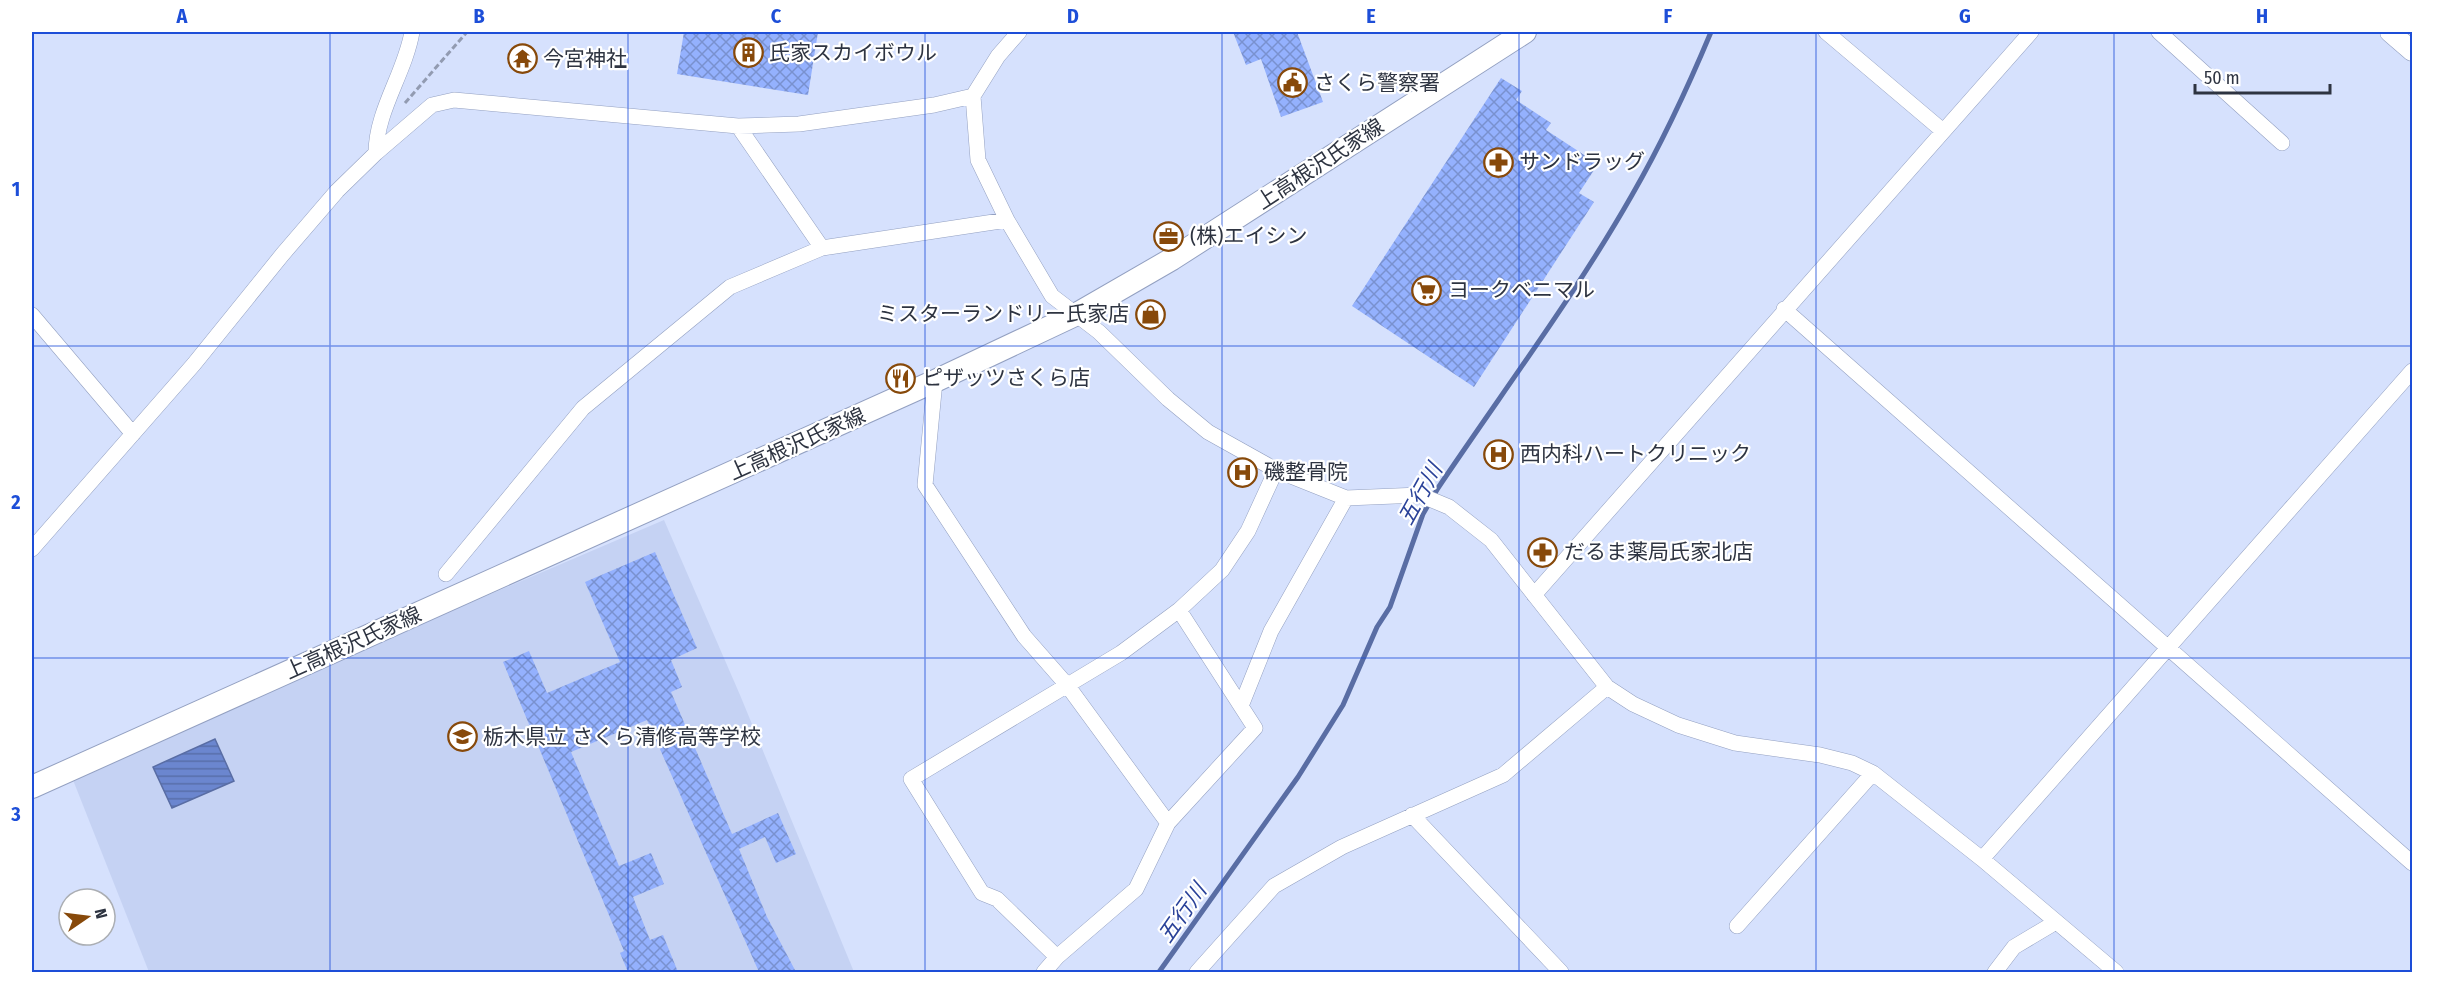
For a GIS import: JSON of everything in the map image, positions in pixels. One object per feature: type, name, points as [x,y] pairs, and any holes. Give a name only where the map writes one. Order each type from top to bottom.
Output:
[{"type":"main road","name":"上高根沢氏家線","points":[[34,781],[935,381],[1074,315],[1172,259],[1525,32]]},
{"type":"street","points":[[376,153],[376,136],[410,48],[412,32]]},
{"type":"street","points":[[1019,32],[998,56],[973,96],[978,160],[1007,220],[1052,296],[1074,315],[1100,332],[1168,399],[1208,432],[1276,470],[1346,498],[1420,495],[1449,507],[1491,540],[1607,687],[1633,704],[1678,725],[1735,742],[1852,763],[1873,773],[1982,859],[2116,972]]},
{"type":"street","points":[[1826,32],[1943,131]]},
{"type":"street","points":[[1534,595],[1784,309],[2031,32]]},
{"type":"street","points":[[2159,32],[2282,143]]},
{"type":"street","points":[[2390,32],[2412,51]]},
{"type":"street","points":[[32,549],[194,364],[337,191],[376,153],[432,105],[454,100],[738,126],[799,124],[934,105],[973,96]]},
{"type":"street","points":[[738,126],[822,248]]},
{"type":"street","points":[[446,574],[584,408],[730,287],[822,248],[1007,220]]},
{"type":"street","points":[[1784,309],[2412,863]]},
{"type":"street","points":[[32,315],[133,434]]},
{"type":"street","points":[[1982,859],[2412,371]]},
{"type":"street","points":[[935,381],[925,485],[1024,636],[1067,685],[1168,823]]},
{"type":"street","points":[[1057,957],[997,899],[982,893],[911,779],[1121,653],[1179,610],[1222,570],[1248,531],[1276,470]]},
{"type":"street","points":[[1241,706],[1271,632],[1346,498]]},
{"type":"street","points":[[1044,972],[1057,957],[1136,889],[1168,823],[1255,728],[1179,610]]},
{"type":"street","points":[[1197,972],[1274,886],[1342,847],[1503,775],[1607,687]]},
{"type":"street","points":[[1737,926],[1873,773]]},
{"type":"street","points":[[1412,815],[1561,972]]},
{"type":"street","points":[[1995,972],[2014,947],[2056,922]]},
{"type":"path","points":[[399,110],[467,32]]},
{"type":"shaded area","name":"栃木県立 さくら清修高等学校","points":[[664,520],[740,695],[854,972],[149,972],[73,780],[367,647]]},
{"type":"water","points":[[215,739],[234,781],[172,808],[153,767]]},
{"type":"building","name":"氏家スカイボウル","points":[[684,32],[818,32],[808,95],[677,74]]},
{"type":"building","name":"さくら警察署","points":[[1233,32],[1297,32],[1323,102],[1281,117],[1261,59],[1246,65]]},
{"type":"building","points":[[1501,78],[1522,91],[1516,100],[1551,123],[1546,130],[1598,164],[1579,193],[1594,202],[1474,387],[1352,306]]},
{"type":"building","points":[[655,552],[697,648],[671,660],[682,687],[671,692],[732,834],[778,813],[796,854],[776,863],[765,837],[739,849],[767,917],[796,972],[759,972],[647,720],[571,752],[619,866],[651,853],[664,884],[633,897],[650,940],[663,935],[678,972],[628,972],[620,953],[624,951],[503,662],[529,651],[547,693],[620,662],[585,582]]},
{"type":"waterway","name":"五行川","points":[[1159,972],[1298,777],[1343,705],[1377,627],[1390,607],[1423,514],[1438,488],[1610,233],[1664,135],[1711,32]]},
{"type":"place","name":"氏家スカイボウル","points":[[748,53]]},
{"type":"place","name":"今宮神社","points":[[522,59]]},
{"type":"place","name":"さくら警察署","points":[[1293,83]]},
{"type":"place","name":"サンドラッグ","points":[[1498,162]]},
{"type":"place","name":"(株)エイシン","points":[[1169,236]]},
{"type":"place","name":"ヨークベニマル","points":[[1427,290]]},
{"type":"place","name":"ミスターランドリー氏家店","points":[[1150,314]]},
{"type":"place","name":"ピザッツさくら店","points":[[901,378]]},
{"type":"place","name":"西内科ハートクリニック","points":[[1499,454]]},
{"type":"place","name":"磯整骨院","points":[[1243,472]]},
{"type":"place","name":"だるま薬局氏家北店","points":[[1543,552]]},
{"type":"place","name":"栃木県立 さくら清修高等学校","points":[[462,737]]}]
